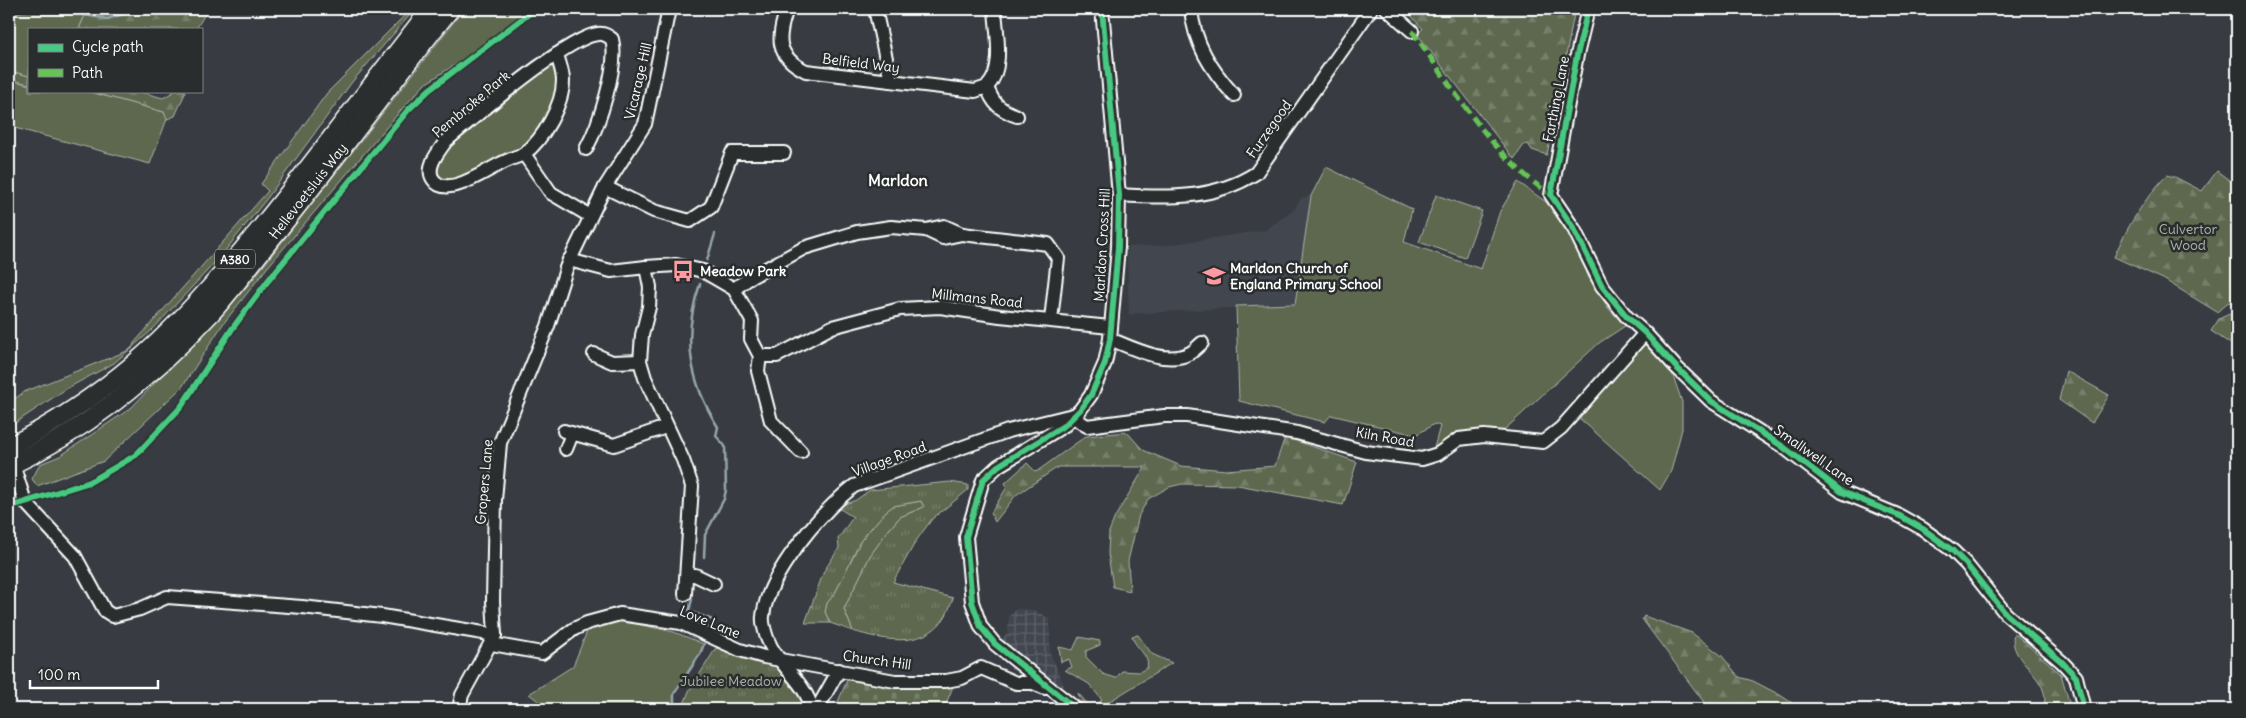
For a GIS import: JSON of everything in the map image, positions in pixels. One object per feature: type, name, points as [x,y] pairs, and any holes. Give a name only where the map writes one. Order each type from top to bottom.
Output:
[{"type":"highway","name":"Hellevoetsluis Way","points":[[10,459],[56,420],[109,385],[177,324],[219,278],[300,180],[431,9]]},
{"type":"highway","name":"Hellevoetsluis Way","points":[[10,459],[100,412],[159,366],[192,334],[307,195],[450,9]]},
{"type":"street","name":"Vicarage Hill","points":[[569,260],[605,188],[645,124],[669,9]]},
{"type":"street","name":"Belfield Way","points":[[787,9],[779,39],[786,54],[799,68],[806,71],[975,91],[987,87]]},
{"type":"street","points":[[875,9],[891,82]]},
{"type":"street","points":[[995,9],[997,62],[993,78],[987,87],[994,104],[1001,110],[1017,116]]},
{"type":"street","name":"Marldon Cross Hill","points":[[1076,709],[1055,690],[995,644],[981,627],[972,602],[966,536],[983,480],[998,466],[1066,425],[1091,395],[1105,363],[1110,333],[1118,247],[1119,195],[1102,9]]},
{"type":"street","points":[[1191,9],[1194,34],[1207,59],[1234,95]]},
{"type":"street","name":"Furzegood","points":[[1119,195],[1186,197],[1235,185],[1256,173],[1371,9]]},
{"type":"street","points":[[1387,9],[1412,31]]},
{"type":"street","name":"Farthing Lane","points":[[1551,195],[1588,9]]},
{"type":"street","name":"Pembroke Park","points":[[557,54],[563,83],[558,101],[545,131],[524,154],[462,184],[447,188],[436,185],[431,177],[430,170],[436,156],[446,141],[557,54],[592,35],[606,35],[612,38],[615,50],[604,105],[594,134],[586,149]]},
{"type":"street","points":[[605,188],[654,211],[690,220],[711,208],[732,154],[784,153]]},
{"type":"street","points":[[524,154],[551,193],[592,212]]},
{"type":"street","name":"Smallwell Lane","points":[[1551,195],[1574,229],[1602,286],[1627,317],[1711,401],[1782,446],[1842,492],[1900,516],[1923,528],[1953,551],[1966,564],[2006,614],[2057,657],[2076,677],[2084,709]]},
{"type":"street","points":[[734,289],[777,261],[831,238],[891,227],[926,230],[944,226],[962,234],[1048,244],[1058,258],[1051,320]]},
{"type":"street","points":[[559,287],[569,260],[611,271],[676,265],[703,270],[734,289],[752,321],[751,339],[760,356],[758,371],[771,421],[801,452]]},
{"type":"street","name":"Gropers Lane","points":[[494,640],[495,518],[500,443],[548,326],[569,260]]},
{"type":"street","points":[[646,267],[650,288],[649,307],[642,335],[640,361],[645,378],[692,486],[685,594]]},
{"type":"street","name":"Millmans Road","points":[[760,356],[777,356],[832,327],[900,309],[940,307],[1000,316],[1051,320],[1110,333],[1135,349],[1162,356],[1176,357],[1190,353],[1202,343]]},
{"type":"street","name":"Kiln Road","points":[[1076,414],[1079,420],[1087,426],[1164,416],[1187,416],[1296,433],[1366,452],[1422,459],[1438,454],[1459,439],[1484,436],[1543,442],[1561,428],[1645,333]]},
{"type":"street","points":[[601,353],[612,362],[640,361]]},
{"type":"street","name":"Village Road","points":[[812,709],[802,688],[778,660],[767,638],[762,617],[770,590],[810,529],[838,498],[854,486],[1008,431],[1076,414]]},
{"type":"street","points":[[566,449],[568,432],[614,445],[666,426]]},
{"type":"street","name":"Love Lane","points":[[10,459],[25,502],[75,556],[104,611],[112,616],[140,609],[167,597],[302,607],[382,616],[542,652],[574,629],[588,622],[620,614],[681,623],[740,650],[778,660]]},
{"type":"street","points":[[687,575],[695,576],[714,584]]},
{"type":"street","points":[[459,709],[462,695],[482,656],[494,640]]},
{"type":"street","name":"Church Hill","points":[[778,660],[895,681],[934,681],[962,678],[982,668],[1016,683],[1033,683],[1055,690]]},
{"type":"street","points":[[817,709],[839,670]]},
{"type":"shaded area","name":"Marldon Church of England Primary School","points":[[1311,196],[1295,304],[1129,314],[1127,247],[1169,245],[1265,230],[1294,210],[1301,198]]},
{"type":"shaded area","points":[[1017,609],[1034,610],[1050,619],[1050,653],[1064,685],[1060,691],[1000,641],[1008,632],[1009,616]]},
{"type":"green space","points":[[36,9],[69,9],[85,15],[79,28],[28,28],[28,76],[9,71],[9,13]]},
{"type":"green space","points":[[69,9],[208,9],[197,28],[79,28],[85,15]]},
{"type":"green space","points":[[411,9],[415,9],[352,82],[268,197],[220,257],[152,330],[133,347],[134,343],[268,191],[261,184],[327,93]]},
{"type":"green space","points":[[464,9],[528,9],[490,42],[425,84],[402,109],[266,269],[223,324],[182,387],[104,461],[37,486],[32,479],[40,464],[60,456],[131,408],[250,283]]},
{"type":"green space","points":[[1405,9],[1575,9],[1547,155],[1532,150],[1528,144],[1524,145],[1514,159],[1417,34],[1423,29]]},
{"type":"green space","points":[[550,65],[556,68],[557,85],[555,95],[547,118],[533,142],[490,168],[442,184],[435,172],[439,159],[448,146]]},
{"type":"green space","points":[[9,71],[28,76],[28,84],[9,79]]},
{"type":"green space","points":[[9,79],[28,85],[28,92],[91,92],[164,112],[167,119],[150,164],[11,127]]},
{"type":"green space","points":[[91,92],[141,92],[163,98],[173,92],[186,92],[175,116],[167,119],[164,112]]},
{"type":"green space","points":[[1326,167],[1412,209],[1404,242],[1481,269],[1500,211],[1518,182],[1546,202],[1568,229],[1589,278],[1609,309],[1625,326],[1599,343],[1501,433],[1453,437],[1434,448],[1440,426],[1434,424],[1416,435],[1331,415],[1325,422],[1239,401],[1236,306],[1295,304],[1311,196]]},
{"type":"green space","name":"Culvertor Wood","points":[[2217,171],[2237,186],[2237,300],[2227,303],[2217,312],[2163,279],[2114,257],[2137,214],[2167,175],[2175,177],[2202,191]]},
{"type":"green space","points":[[1436,195],[1482,211],[1465,258],[1419,242]]},
{"type":"green space","points":[[2229,314],[2237,318],[2237,348],[2211,331],[2219,319]]},
{"type":"green space","points":[[1645,340],[1670,367],[1682,402],[1682,429],[1671,471],[1660,490],[1578,417]]},
{"type":"green space","points":[[129,350],[114,363],[66,389],[9,427],[9,403],[24,392]]},
{"type":"green space","points":[[2066,371],[2109,395],[2092,423],[2059,400]]},
{"type":"green space","points":[[1127,432],[1143,450],[1181,466],[1226,470],[1275,466],[1285,437],[1357,462],[1343,505],[1238,485],[1182,484],[1169,487],[1148,499],[1139,515],[1128,561],[1130,591],[1113,587],[1108,554],[1109,532],[1115,517],[1145,467],[1058,467],[1016,495],[995,522],[991,513],[1007,487],[1005,483],[1027,463],[1036,472],[1086,436]]},
{"type":"green space","points":[[950,482],[968,485],[968,490],[932,519],[916,541],[893,582],[953,598],[945,618],[934,629],[913,639],[901,640],[877,637],[853,631],[844,609],[870,556],[887,532],[900,517],[924,507],[921,501],[893,506],[885,512],[861,540],[835,593],[827,603],[825,612],[830,623],[805,623],[824,571],[839,548],[838,539],[853,517],[840,509],[840,506],[856,500],[870,490]]},
{"type":"green space","points":[[921,501],[924,507],[900,517],[870,556],[844,609],[853,631],[830,623],[825,612],[827,603],[835,593],[861,540],[885,512],[893,506]]},
{"type":"green space","points":[[1644,616],[1692,633],[1722,656],[1739,677],[1753,681],[1780,695],[1801,709],[1709,709],[1642,619]]},
{"type":"green space","points":[[618,620],[674,632],[704,644],[700,654],[674,694],[674,709],[549,709],[529,694],[573,666],[590,624]]},
{"type":"green space","points":[[2014,633],[2061,674],[2071,709],[2043,709],[2045,698],[2042,688],[2017,653],[2013,644]]},
{"type":"green space","points":[[1138,635],[1152,654],[1172,663],[1097,709],[1089,709],[1081,701],[1078,693],[1091,708],[1102,700],[1089,684],[1065,670],[1072,667],[1069,659],[1061,662],[1059,647],[1073,650],[1079,637],[1100,641],[1100,645],[1086,651],[1086,657],[1103,674],[1116,678],[1122,671],[1139,672],[1147,668],[1147,659],[1133,640],[1132,636]]},
{"type":"green space","name":"Jubilee Meadow","points":[[716,648],[762,660],[778,668],[792,681],[808,709],[682,709],[689,691]]},
{"type":"green space","points":[[850,673],[954,684],[944,709],[835,709]]},
{"type":"waterway","points":[[9,13],[36,9]]},
{"type":"waterway","points":[[69,9],[85,15],[107,19],[130,12],[194,13]]},
{"type":"waterway","points":[[707,260],[715,234]]},
{"type":"waterway","points":[[700,284],[691,322],[691,358],[700,393],[718,427],[716,436],[725,446],[726,490],[724,499],[705,535],[704,557]]},
{"type":"waterway","points":[[692,599],[689,611],[715,621]]},
{"type":"waterway","points":[[674,709],[674,694],[700,654],[704,644]]},
{"type":"marked path","points":[[1412,31],[1458,98],[1491,140],[1529,179],[1551,195]]},
{"type":"cycle path","points":[[9,507],[90,482],[136,455],[181,407],[232,329],[267,282],[408,110],[429,90],[535,9]]},
{"type":"cycle path","points":[[1076,709],[995,644],[981,627],[972,602],[966,537],[983,480],[998,466],[1065,425],[1080,410],[1091,395],[1105,363],[1110,339],[1118,247],[1119,195],[1102,9]]},
{"type":"cycle path","points":[[1588,9],[1577,55],[1551,195],[1574,229],[1602,286],[1627,317],[1711,401],[1782,446],[1842,492],[1900,516],[1923,529],[1953,551],[1966,564],[2006,614],[2062,662],[2076,677],[2084,709]]},
{"type":"place","name":"Meadow Park","points":[[683,271]]},
{"type":"place","name":"Marldon Church of England Primary School","points":[[1214,276]]},
{"type":"district","name":"Marldon","points":[[898,180]]}]
